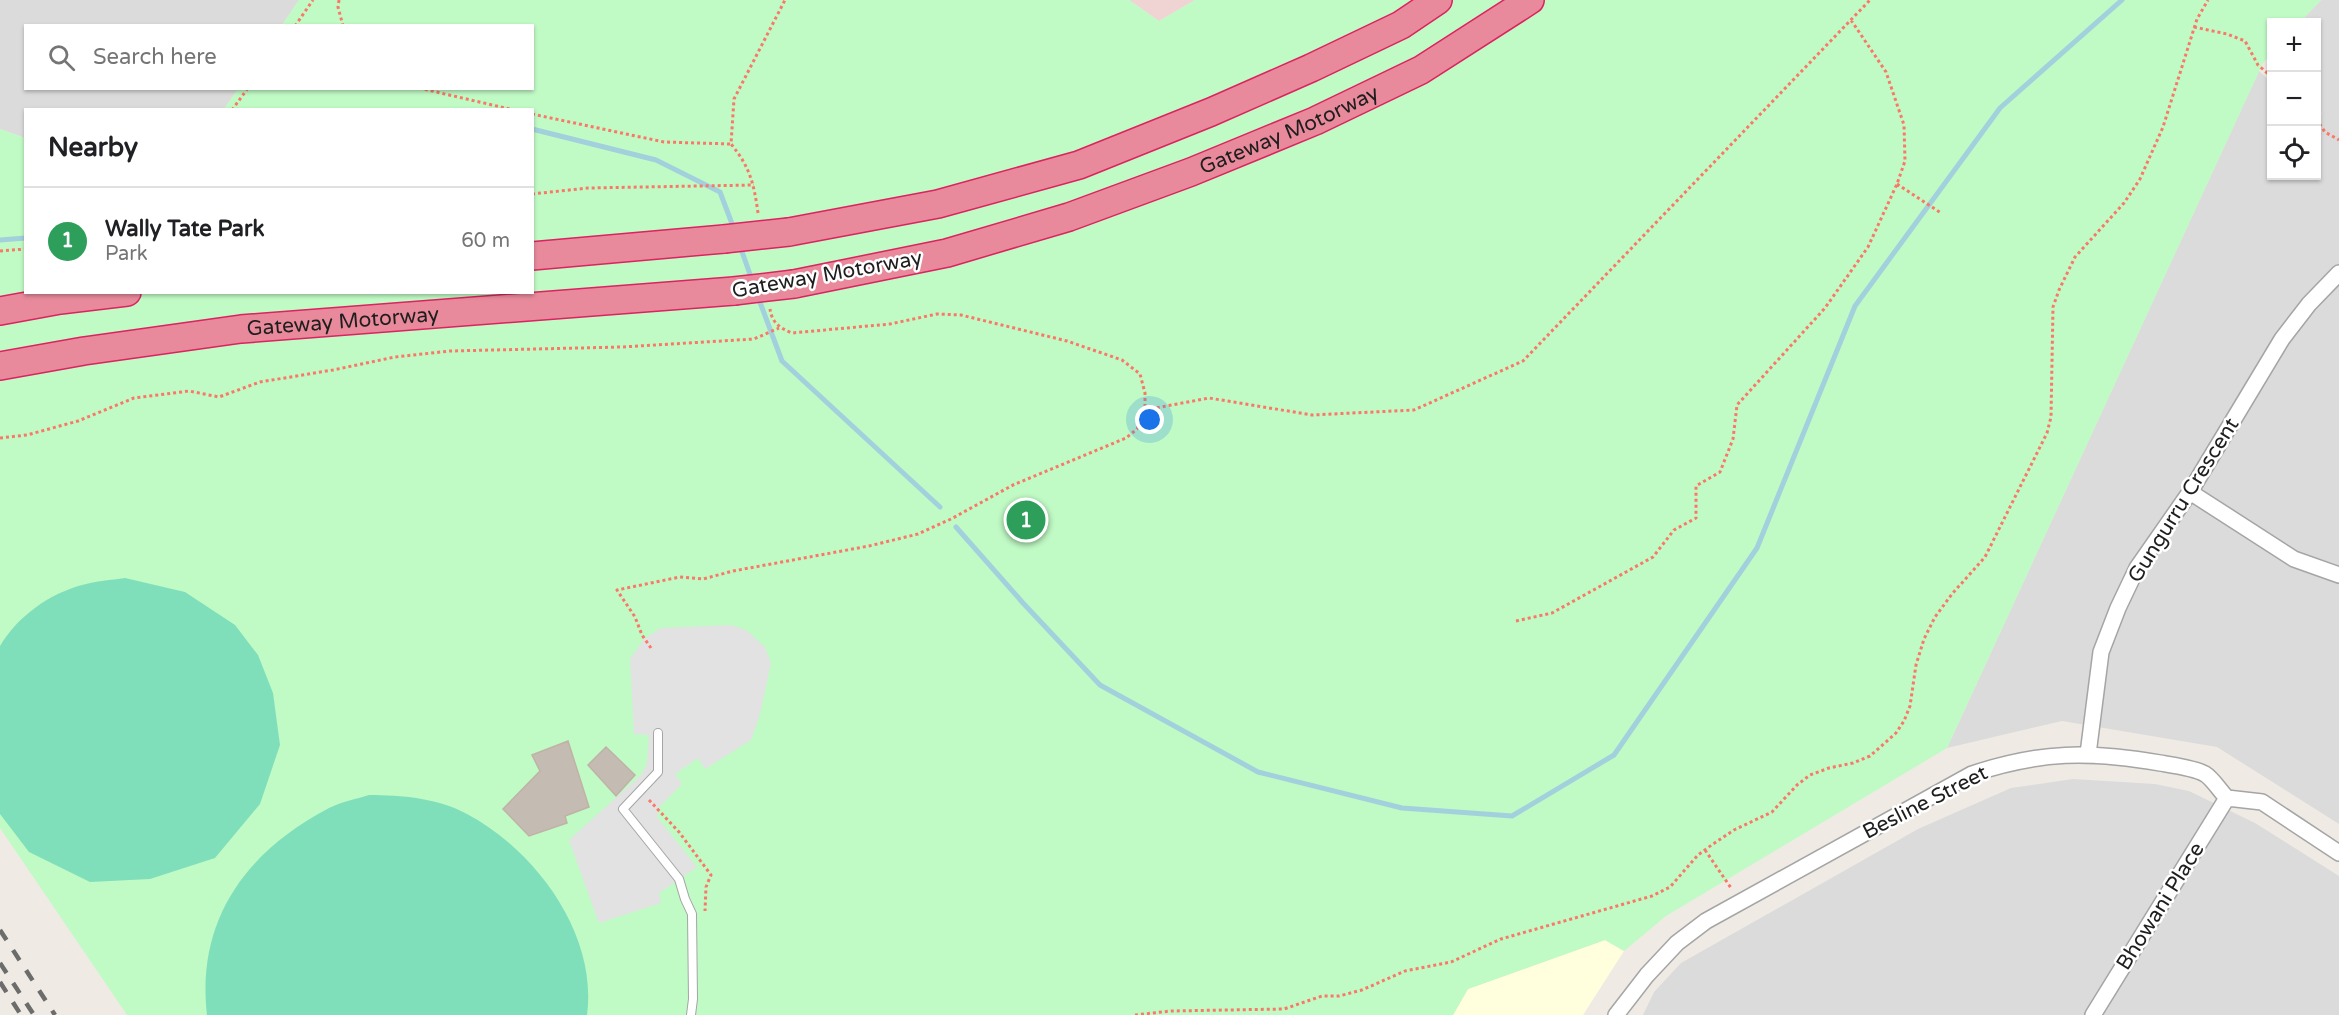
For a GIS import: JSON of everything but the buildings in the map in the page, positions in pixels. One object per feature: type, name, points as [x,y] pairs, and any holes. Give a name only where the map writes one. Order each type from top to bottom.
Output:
[{"type":"highway","points":[[534,256],[789,232],[938,204],[1079,165],[1211,112],[1311,68],[1401,25],[1438,0]]},
{"type":"highway","name":"Gateway Motorway","points":[[0,366],[84,351],[241,329],[734,291],[794,284],[947,253],[1069,217],[1191,172],[1315,122],[1421,70],[1530,0]]},
{"type":"highway","points":[[0,311],[110,294]]},
{"type":"street","name":"Gungurru Crescent","points":[[2088,754],[2101,652],[2137,568],[2190,492],[2282,339],[2309,304],[2339,273]]},
{"type":"street","points":[[2190,492],[2294,559],[2339,575]]},
{"type":"street","name":"Besline Street","points":[[1616,1015],[1647,975],[1677,943],[1706,921],[1972,774],[2008,762],[2044,756],[2088,754],[2119,756],[2176,766],[2205,774],[2227,798]]},
{"type":"street","points":[[2227,798],[2262,802],[2339,853]]},
{"type":"street","name":"Bhowani Place","points":[[2093,1015],[2227,798]]},
{"type":"lane","points":[[658,733],[658,772],[623,809],[679,879],[692,914],[693,999],[690,1015]]},
{"type":"path","points":[[296,24],[313,0]]},
{"type":"path","points":[[339,0],[342,24]]},
{"type":"path","points":[[758,218],[754,185],[744,160],[730,144],[734,99],[785,0]]},
{"type":"path","points":[[1145,410],[1209,398],[1312,415],[1414,410],[1522,361],[1870,0]]},
{"type":"path","points":[[1135,1015],[1284,1009],[1322,996],[1339,996],[1362,990],[1405,971],[1451,962],[1501,939],[1652,896],[1670,887],[1705,850],[1734,830],[1772,812],[1797,784],[1810,775],[1870,756],[1891,738],[1904,721],[1910,706],[1916,665],[1924,639],[1935,617],[1985,557],[2047,433],[2051,417],[2053,307],[2059,290],[2075,257],[2124,203],[2140,179],[2163,127],[2194,27],[2208,0]]},
{"type":"path","points":[[1516,621],[1552,613],[1653,557],[1674,530],[1696,518],[1696,486],[1720,472],[1733,439],[1737,405],[1825,308],[1868,247],[1905,161],[1904,125],[1886,72],[1851,20]]},
{"type":"path","points":[[2194,27],[2227,34],[2244,41],[2258,65],[2267,74]]},
{"type":"path","points":[[233,108],[247,90]]},
{"type":"path","points":[[428,90],[505,108]]},
{"type":"path","points":[[534,114],[664,142],[730,144]]},
{"type":"path","points":[[2321,126],[2325,132],[2339,140]]},
{"type":"path","points":[[1897,184],[1941,213]]},
{"type":"path","points":[[534,194],[588,188],[754,185]]},
{"type":"path","points":[[0,251],[24,249]]},
{"type":"path","points":[[651,648],[642,635],[635,617],[617,590],[680,577],[703,579],[918,534],[1013,485],[1126,438],[1137,429],[1145,410],[1145,393],[1140,374],[1122,360],[1067,341],[961,315],[937,314],[890,324],[792,333],[779,328],[771,317],[770,306]]},
{"type":"path","points":[[0,438],[27,435],[78,421],[134,398],[189,391],[219,397],[260,382],[395,357],[450,351],[622,347],[754,339],[779,328]]},
{"type":"path","points":[[1705,850],[1741,902]]},
{"type":"shaded area","points":[[0,0],[299,0],[283,24],[24,24],[24,90],[237,90],[225,108],[24,108],[24,138],[0,129]]},
{"type":"shaded area","points":[[1129,0],[1195,0],[1159,21]]},
{"type":"shaded area","points":[[2321,0],[2339,0],[2339,824],[2217,747],[2062,721],[1947,748],[2259,71],[2267,78],[2267,180],[2321,180],[2321,18],[2304,18]]},
{"type":"shaded area","points":[[731,625],[746,630],[765,647],[771,663],[760,714],[751,740],[705,769],[698,758],[675,774],[682,784],[659,807],[657,817],[697,867],[659,893],[661,903],[599,923],[569,840],[641,775],[647,764],[649,735],[634,734],[630,659],[644,639],[661,628]]},
{"type":"shaded area","points":[[2073,779],[2155,784],[2189,791],[2255,823],[2339,876],[2339,1015],[1643,1015],[1654,992],[1681,963],[1918,829],[2011,788]]},
{"type":"shaded area","points":[[1605,940],[1624,951],[1583,1015],[1453,1015],[1468,989]]},
{"type":"green space","points":[[299,0],[1129,0],[1159,21],[1195,0],[2321,0],[2304,18],[2267,18],[2267,58],[1947,748],[1666,916],[1624,951],[1605,940],[1468,989],[1453,1015],[127,1015],[0,828],[0,129],[24,138],[24,294],[534,294],[534,108],[225,108],[237,90],[534,90],[534,24],[283,24]]},
{"type":"green space","points":[[125,578],[185,592],[235,625],[258,655],[273,693],[280,745],[260,804],[215,858],[150,879],[90,882],[29,852],[0,814],[0,646],[25,616],[46,600],[82,585]]},
{"type":"green space","points":[[369,795],[419,798],[444,804],[467,814],[516,849],[538,872],[557,898],[572,925],[582,954],[588,985],[587,1015],[207,1015],[206,980],[210,948],[219,919],[233,892],[251,867],[300,825],[329,808]]},
{"type":"waterway","points":[[956,527],[1100,685],[1258,772],[1402,808],[1512,816],[1614,755],[1757,548],[1855,306],[2000,108],[2122,0]]},
{"type":"waterway","points":[[534,130],[656,160],[720,192],[734,229]]},
{"type":"waterway","points":[[0,240],[24,238]]},
{"type":"waterway","points":[[740,246],[752,280]]},
{"type":"waterway","points":[[758,297],[782,361],[940,507]]},
{"type":"railway","points":[[0,930],[55,1015]]},
{"type":"railway","points":[[0,963],[34,1015]]},
{"type":"railway","points":[[0,982],[21,1015]]},
{"type":"place","name":"Wally Tate Park","points":[[1026,520]]}]
